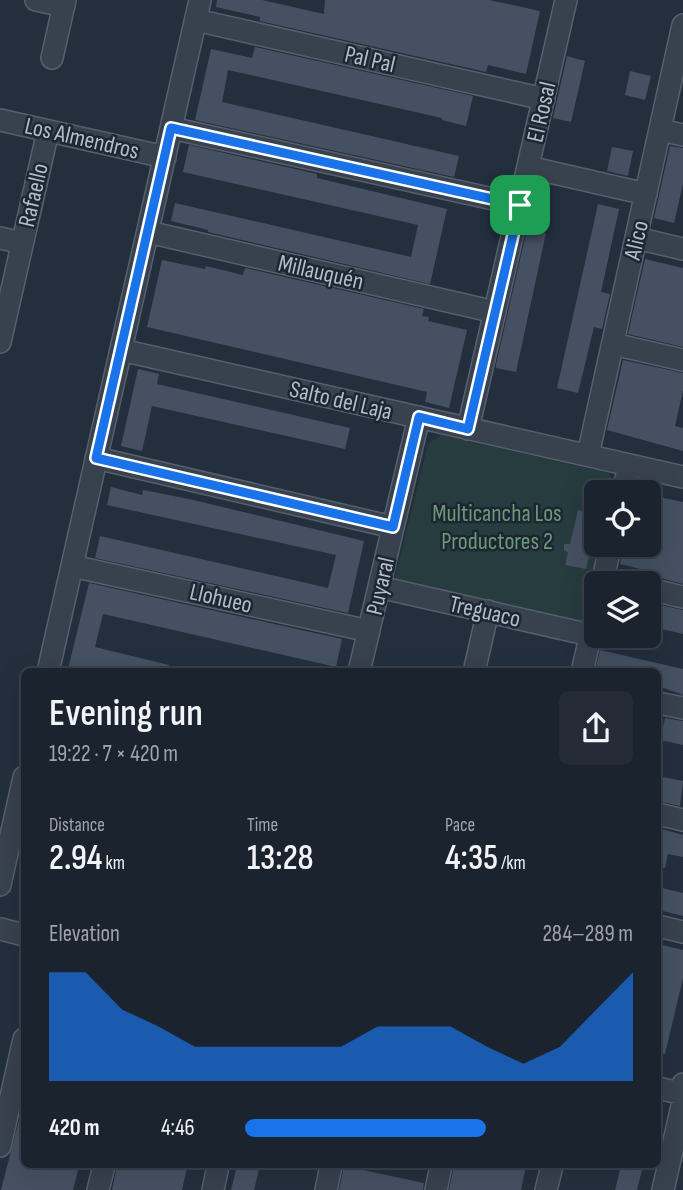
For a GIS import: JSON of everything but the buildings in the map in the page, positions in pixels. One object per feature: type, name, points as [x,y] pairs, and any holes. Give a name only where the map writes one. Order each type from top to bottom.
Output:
[{"type":"street","points":[[36,0],[64,3],[52,58]]},
{"type":"street","name":"El Rosal","points":[[468,429],[566,0]]},
{"type":"street","points":[[49,668],[198,10]]},
{"type":"street","name":"Pal Pal","points":[[198,10],[544,99]]},
{"type":"street","name":"Alico","points":[[588,455],[683,25]]},
{"type":"street","name":"Los Almendros","points":[[0,120],[165,157]]},
{"type":"street","points":[[171,128],[520,205]]},
{"type":"street","points":[[660,130],[683,135]]},
{"type":"street","name":"Rafaello","points":[[0,342],[48,131]]},
{"type":"street","points":[[528,167],[646,194]]},
{"type":"street","name":"Millauquén","points":[[148,232],[495,312]]},
{"type":"street","points":[[0,238],[22,243]]},
{"type":"street","points":[[636,238],[683,249]]},
{"type":"street","points":[[613,344],[683,360]]},
{"type":"street","name":"Salto del Laja","points":[[121,350],[683,477]]},
{"type":"street","name":"Puyaral","points":[[360,668],[419,417]]},
{"type":"street","points":[[96,458],[393,527]]},
{"type":"street","points":[[626,480],[629,465]]},
{"type":"street","name":"Llohueo","points":[[72,566],[369,631]]},
{"type":"street","name":"Treguaco","points":[[379,587],[584,634]]},
{"type":"street","points":[[661,592],[683,597]]},
{"type":"street","points":[[475,668],[488,611]]},
{"type":"street","points":[[583,668],[587,648]]},
{"type":"street","points":[[661,704],[683,708]]},
{"type":"street","points":[[0,885],[2,863],[21,789]]},
{"type":"street","points":[[661,815],[683,820]]},
{"type":"street","points":[[661,927],[683,932]]},
{"type":"street","points":[[0,929],[21,934]]},
{"type":"street","points":[[0,1146],[21,1052]]},
{"type":"street","points":[[661,1088],[683,1090],[663,1190]]},
{"type":"street","points":[[98,1190],[104,1168]]},
{"type":"street","points":[[213,1190],[218,1168]]},
{"type":"street","points":[[326,1190],[331,1168]]},
{"type":"street","points":[[436,1190],[441,1168]]},
{"type":"street","points":[[546,1190],[552,1168]]},
{"type":"green space","name":"Multicancha Los Productores 2","points":[[441,435],[609,473],[613,480],[584,480],[584,557],[601,557],[598,571],[584,571],[584,619],[578,623],[399,584],[395,577],[428,444]]},
{"type":"route","points":[[171,128],[520,205],[468,429],[419,417],[393,527],[96,458],[171,128]]}]
